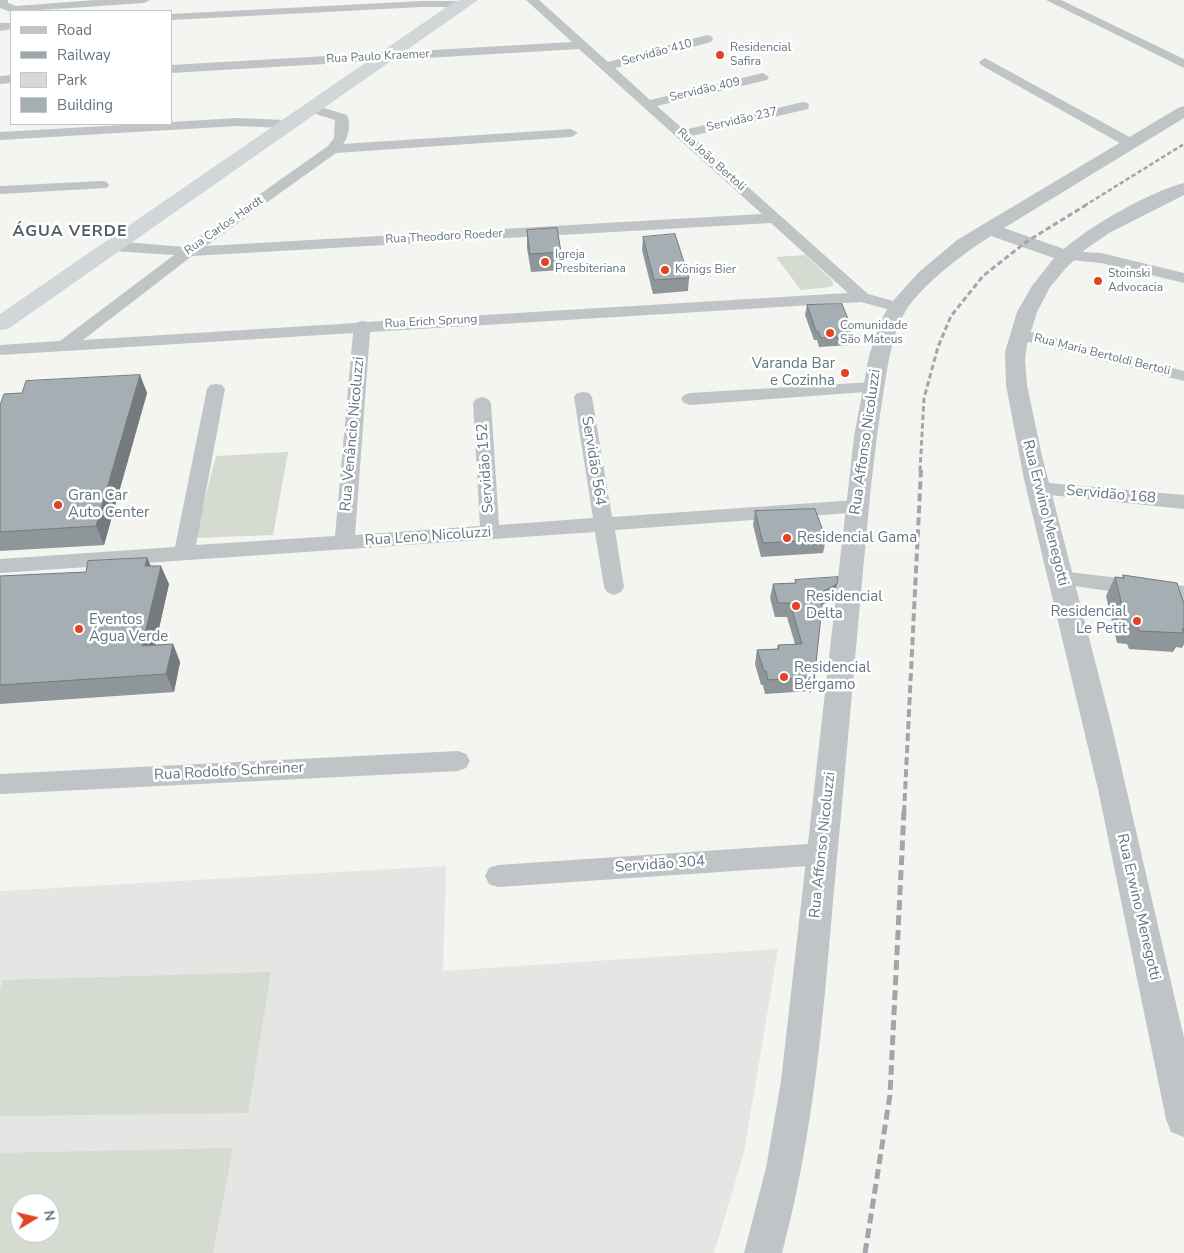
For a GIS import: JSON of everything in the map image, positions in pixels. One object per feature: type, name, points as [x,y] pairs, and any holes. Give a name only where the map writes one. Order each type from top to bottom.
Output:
[{"type":"highway","points":[[0,324],[462,3]]},
{"type":"street","points":[[2,0],[3,5],[16,9],[144,0]]},
{"type":"street","name":"Rua João Bertoli","points":[[532,0],[862,297],[898,307]]},
{"type":"street","points":[[1052,0],[1184,64]]},
{"type":"street","points":[[172,18],[462,3]]},
{"type":"street","name":"Servidão 410","points":[[605,65],[705,38]]},
{"type":"street","name":"Rua Paulo Kraemer","points":[[172,69],[584,45]]},
{"type":"street","points":[[985,62],[1130,143]]},
{"type":"street","name":"Servidão 409","points":[[648,104],[763,77]]},
{"type":"street","name":"Servidão 237","points":[[682,134],[803,106]]},
{"type":"street","points":[[311,108],[342,118],[341,138],[333,149]]},
{"type":"street","name":"Rua Affonso Nicoluzzi","points":[[763,1253],[777,1206],[789,1143],[809,989],[856,507],[873,386],[885,336],[898,307],[926,276],[946,259],[989,229],[1184,110]]},
{"type":"street","points":[[0,136],[237,122],[286,124]]},
{"type":"street","points":[[333,149],[570,133]]},
{"type":"street","name":"Rua Carlos Hardt","points":[[64,346],[188,252],[333,149]]},
{"type":"street","points":[[0,190],[102,185]]},
{"type":"street","name":"Rua Erwino Menegotti","points":[[1184,188],[1097,231],[1066,256],[1051,273],[1028,308],[1016,347],[1015,368],[1026,440],[1061,578],[1143,928],[1184,1119]]},
{"type":"street","name":"Rua Theodoro Roeder","points":[[112,246],[188,252],[776,218]]},
{"type":"street","points":[[989,229],[1066,256],[1101,258],[1184,278]]},
{"type":"street","name":"Rua Erich Sprung","points":[[0,350],[362,326],[862,297]]},
{"type":"street","name":"Rua Venâncio Nicoluzzi","points":[[344,543],[362,326]]},
{"type":"street","name":"Rua Maria Bertoldi Bertoli","points":[[1019,334],[1184,376]]},
{"type":"street","points":[[690,399],[873,386]]},
{"type":"street","points":[[184,554],[216,389]]},
{"type":"street","name":"Servidão 564","points":[[582,397],[614,587]]},
{"type":"street","name":"Servidão 152","points":[[482,403],[490,532]]},
{"type":"street","name":"Servidão 168","points":[[1038,488],[1184,502]]},
{"type":"street","name":"Rua Leno Nicoluzzi","points":[[0,566],[856,507]]},
{"type":"street","points":[[1061,578],[1184,594]]},
{"type":"street","name":"Rua Rodolfo Schreiner","points":[[0,784],[458,761]]},
{"type":"street","name":"Servidão 304","points":[[498,876],[823,854]]},
{"type":"shaded area","points":[[446,866],[443,971],[778,949],[744,1152],[714,1253],[0,1253],[0,891]]},
{"type":"green space","points":[[805,255],[832,280],[833,285],[830,287],[801,290],[776,257]]},
{"type":"green space","points":[[288,452],[273,535],[195,538],[216,456]]},
{"type":"green space","points":[[271,972],[248,1113],[0,1116],[0,989],[3,980]]},
{"type":"green space","points":[[233,1148],[213,1253],[0,1253],[0,1153]]},
{"type":"building","points":[[557,228],[561,252],[530,254],[527,230]]},
{"type":"building","points":[[675,234],[689,278],[654,280],[643,237]]},
{"type":"building","name":"Comunidade São Mateus","points":[[842,304],[852,329],[849,329],[852,336],[821,338],[818,331],[816,331],[807,305]]},
{"type":"building","name":"Gran Car Auto Center","points":[[140,375],[96,526],[0,532],[0,405],[4,394],[22,393],[26,381]]},
{"type":"building","points":[[815,509],[826,539],[763,543],[755,511]]},
{"type":"building","name":"Eventos Água Verde","points":[[147,558],[145,566],[161,566],[142,646],[173,644],[166,674],[0,685],[0,576],[86,572],[88,561]]},
{"type":"building","points":[[1123,575],[1177,583],[1184,604],[1184,629],[1182,629],[1184,633],[1139,631],[1137,625],[1127,625],[1115,577],[1124,578]]},
{"type":"building","points":[[838,577],[837,584],[822,592],[823,598],[820,599],[822,607],[814,681],[813,677],[768,680],[757,650],[779,649],[778,645],[802,644],[790,603],[778,603],[773,584],[796,583],[795,580]]},
{"type":"railway","points":[[1084,206],[1184,144]]},
{"type":"railway","points":[[920,471],[924,398],[938,347],[951,316],[983,276],[1026,242],[1086,205]]},
{"type":"railway","points":[[904,813],[921,470]]},
{"type":"railway","points":[[865,1253],[890,1095],[904,811]]},
{"type":"place","name":"Residencial Safira","points":[[720,55]]},
{"type":"place","name":"Igreja Presbiteriana","points":[[545,262]]},
{"type":"place","name":"Königs Bier","points":[[665,270]]},
{"type":"place","name":"Stoinski Advocacia","points":[[1098,281]]},
{"type":"place","name":"Comunidade São Mateus","points":[[830,333]]},
{"type":"place","name":"Varanda Bar e Cozinha","points":[[845,373]]},
{"type":"place","name":"Gran Car Auto Center","points":[[58,505]]},
{"type":"place","name":"Residencial Gama","points":[[787,538]]},
{"type":"place","name":"Residencial Delta","points":[[796,606]]},
{"type":"place","name":"Residencial Le Petit","points":[[1137,621]]},
{"type":"place","name":"Eventos Água Verde","points":[[79,629]]},
{"type":"place","name":"Residencial Bérgamo","points":[[784,677]]},
{"type":"district","name":"ÁGUA VERDE","points":[[70,232]]}]
